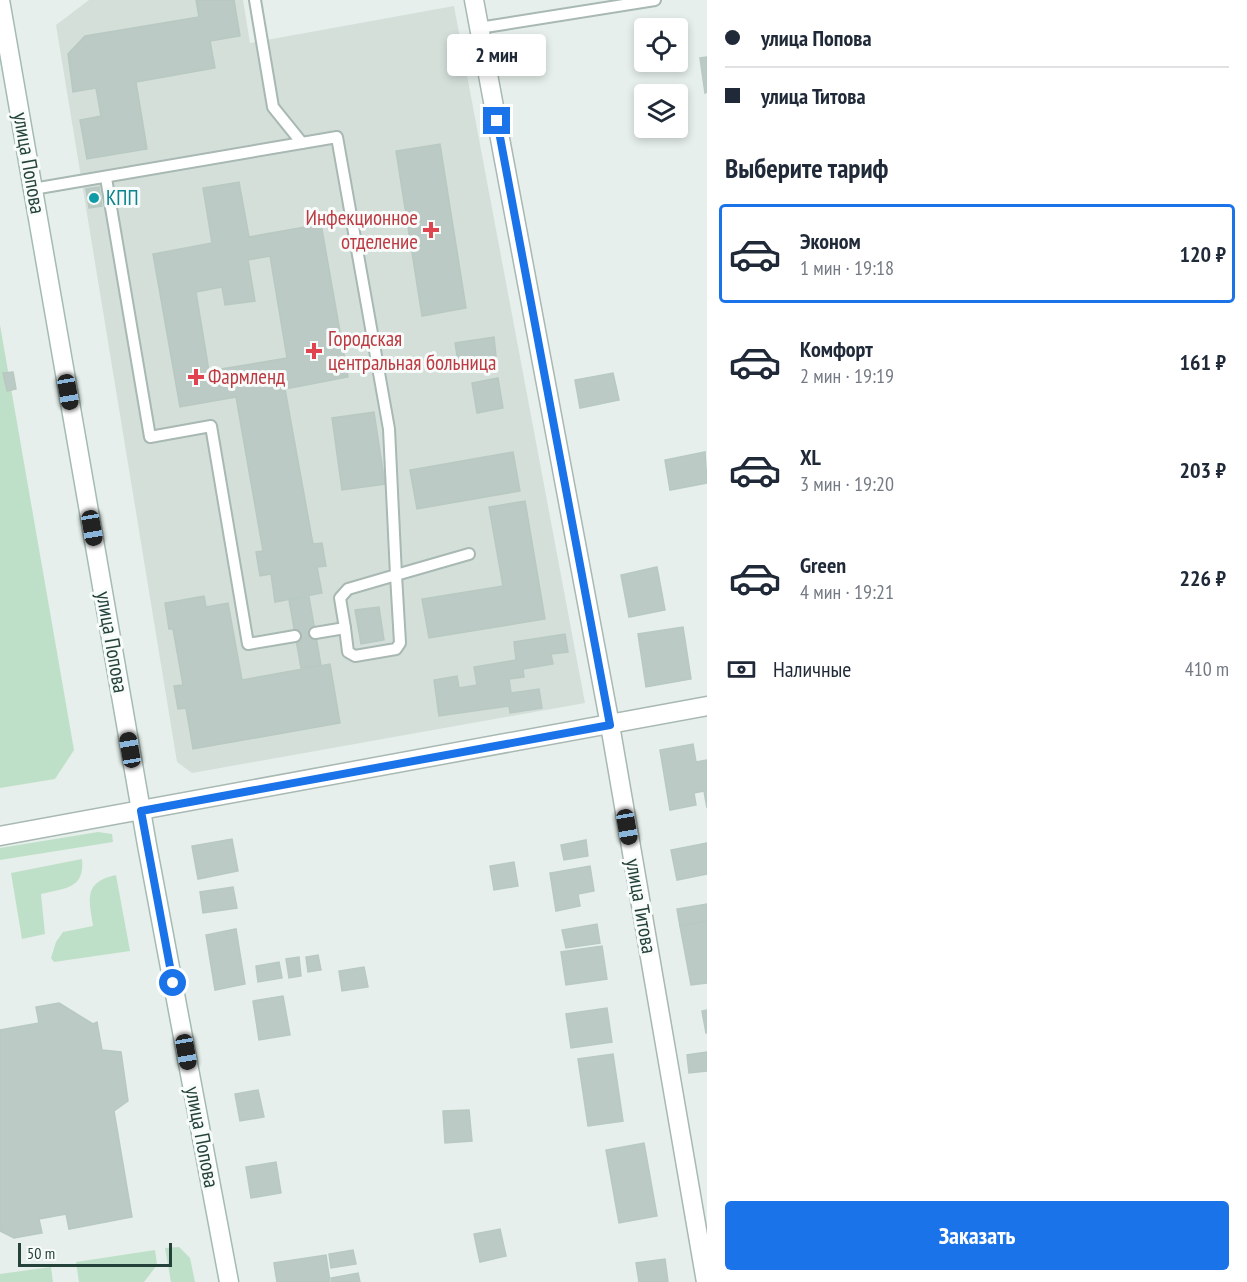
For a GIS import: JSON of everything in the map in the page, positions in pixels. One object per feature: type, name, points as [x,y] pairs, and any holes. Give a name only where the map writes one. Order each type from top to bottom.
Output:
[{"type":"street","name":"улица Попова","points":[[0,0],[141,811],[229,1282]]},
{"type":"street","name":"улица Титова","points":[[474,0],[610,725],[706,1282]]},
{"type":"street","points":[[0,836],[707,706]]},
{"type":"lane","points":[[255,0],[273,107],[302,143]]},
{"type":"lane","points":[[479,28],[655,0]]},
{"type":"lane","points":[[33,189],[337,137],[389,429],[396,575],[400,643],[396,649],[355,656],[348,652],[340,598],[348,589],[396,575],[469,554]]},
{"type":"lane","points":[[106,178],[150,437],[211,426],[248,644],[295,636]]},
{"type":"lane","points":[[315,633],[345,628]]},
{"type":"shaded area","name":"Городская центральная больница","points":[[89,0],[243,0],[250,43],[454,6],[585,703],[192,773],[177,762],[56,25]]},
{"type":"green space","points":[[0,325],[74,750],[55,779],[0,788]]},
{"type":"green space","points":[[98,832],[112,834],[113,842],[0,860],[0,848]]},
{"type":"green space","points":[[82,859],[82,869],[77,882],[65,888],[41,894],[45,934],[22,939],[11,873]]},
{"type":"green space","points":[[116,875],[130,951],[54,962],[51,958],[56,942],[63,932],[93,926],[90,900],[93,887],[105,878]]},
{"type":"green space","points":[[179,1247],[190,1258],[195,1282],[171,1282],[165,1248]]},
{"type":"green space","points":[[155,1250],[157,1265],[144,1282],[79,1282],[76,1262]]},
{"type":"green space","points":[[51,1267],[53,1282],[0,1282],[0,1274]]},
{"type":"building","points":[[196,0],[234,0],[240,36],[210,41],[215,68],[136,82],[147,149],[87,159],[80,120],[101,116],[96,88],[73,92],[68,54],[85,36],[199,17]]},
{"type":"building","points":[[707,57],[707,92],[705,93],[700,58]]},
{"type":"building","name":"Инфекционное отделение","points":[[440,144],[466,308],[422,316],[396,151]]},
{"type":"building","points":[[239,182],[249,237],[321,224],[348,377],[285,389],[313,544],[322,543],[326,566],[317,567],[322,593],[275,602],[271,574],[260,576],[256,552],[263,551],[236,397],[180,407],[153,254],[212,243],[203,188]],"holes":[[[270,256],[287,358],[209,371],[196,292],[222,287],[225,305],[255,301],[248,260]]]},
{"type":"building","name":"КПП","points":[[99,187],[102,206],[89,208],[86,189]]},
{"type":"building","points":[[494,337],[496,356],[458,362],[455,343]]},
{"type":"building","points":[[13,372],[16,389],[7,391],[3,373]]},
{"type":"building","points":[[613,373],[619,400],[580,408],[575,380]]},
{"type":"building","points":[[498,378],[503,408],[477,413],[472,383]]},
{"type":"building","points":[[374,412],[385,484],[342,490],[332,418]]},
{"type":"building","points":[[513,452],[520,491],[417,509],[410,470]]},
{"type":"building","points":[[705,452],[707,483],[670,490],[665,460]]},
{"type":"building","points":[[525,501],[545,619],[429,638],[422,599],[503,586],[489,507]]},
{"type":"building","points":[[657,567],[665,610],[629,617],[621,575]]},
{"type":"building","points":[[204,596],[206,607],[228,603],[242,680],[330,664],[340,723],[193,749],[186,708],[178,709],[174,686],[183,685],[173,629],[169,629],[165,603]]},
{"type":"building","points":[[309,597],[321,665],[301,668],[289,600]]},
{"type":"building","points":[[379,607],[384,640],[361,644],[355,610]]},
{"type":"building","points":[[683,627],[691,679],[646,687],[638,634]]},
{"type":"building","points":[[565,634],[568,652],[551,654],[553,664],[523,669],[524,677],[509,679],[511,693],[539,689],[542,708],[510,713],[509,706],[439,716],[434,680],[457,676],[459,688],[477,685],[474,667],[516,660],[514,642]]},
{"type":"building","points":[[693,744],[696,762],[707,760],[707,808],[704,791],[694,793],[696,805],[670,810],[660,750]]},
{"type":"building","points":[[232,839],[238,871],[198,879],[192,846]]},
{"type":"building","points":[[586,840],[588,856],[564,860],[561,845]]},
{"type":"building","points":[[707,843],[707,874],[677,880],[671,850]]},
{"type":"building","points":[[514,862],[518,886],[494,890],[490,866]]},
{"type":"building","points":[[590,866],[594,891],[578,894],[580,906],[556,911],[550,873]]},
{"type":"building","points":[[233,887],[237,908],[203,913],[200,892]]},
{"type":"building","points":[[707,904],[707,921],[680,926],[677,909]]},
{"type":"building","points":[[707,921],[707,983],[691,985],[680,926]]},
{"type":"building","points":[[597,924],[600,943],[566,948],[562,930]]},
{"type":"building","points":[[236,929],[245,984],[215,990],[206,935]]},
{"type":"building","points":[[602,946],[607,979],[566,985],[561,952]]},
{"type":"building","points":[[318,955],[321,970],[308,972],[306,957]]},
{"type":"building","points":[[299,957],[301,976],[289,978],[286,959]]},
{"type":"building","points":[[279,962],[282,978],[258,982],[256,966]]},
{"type":"building","points":[[364,967],[368,987],[342,991],[339,971]]},
{"type":"building","points":[[283,996],[290,1035],[259,1040],[253,1001]]},
{"type":"building","points":[[59,1003],[93,1024],[97,1022],[102,1050],[121,1052],[128,1101],[114,1111],[132,1217],[69,1229],[66,1214],[39,1219],[42,1233],[14,1238],[0,1231],[0,1030],[39,1023],[36,1007]]},
{"type":"building","points":[[607,1008],[612,1042],[571,1048],[566,1014]]},
{"type":"building","points":[[707,1010],[707,1033],[706,1033],[702,1011]]},
{"type":"building","points":[[707,1052],[707,1071],[689,1073],[687,1055]]},
{"type":"building","points":[[613,1054],[623,1121],[588,1126],[578,1059]]},
{"type":"building","points":[[258,1090],[264,1117],[240,1121],[235,1094]]},
{"type":"building","points":[[469,1110],[472,1141],[445,1143],[443,1111]]},
{"type":"building","points":[[644,1143],[657,1216],[619,1223],[606,1150]]},
{"type":"building","points":[[276,1162],[281,1193],[251,1198],[246,1167]]},
{"type":"building","points":[[500,1229],[506,1256],[480,1262],[474,1234]]},
{"type":"building","points":[[353,1250],[356,1264],[331,1268],[329,1254]]},
{"type":"building","points":[[326,1255],[330,1282],[277,1282],[274,1263]]},
{"type":"building","points":[[665,1259],[668,1282],[639,1282],[636,1263]]},
{"type":"building","points":[[358,1273],[360,1282],[332,1282],[331,1278]]},
{"type":"place","name":"КПП","points":[[94,198]]},
{"type":"place","name":"Инфекционное отделение","points":[[431,230]]},
{"type":"place","name":"Городская центральная больница","points":[[314,351]]},
{"type":"place","name":"Фармленд","points":[[196,377]]},
{"type":"route","points":[[173,983],[141,811],[610,725],[497,121]]}]
